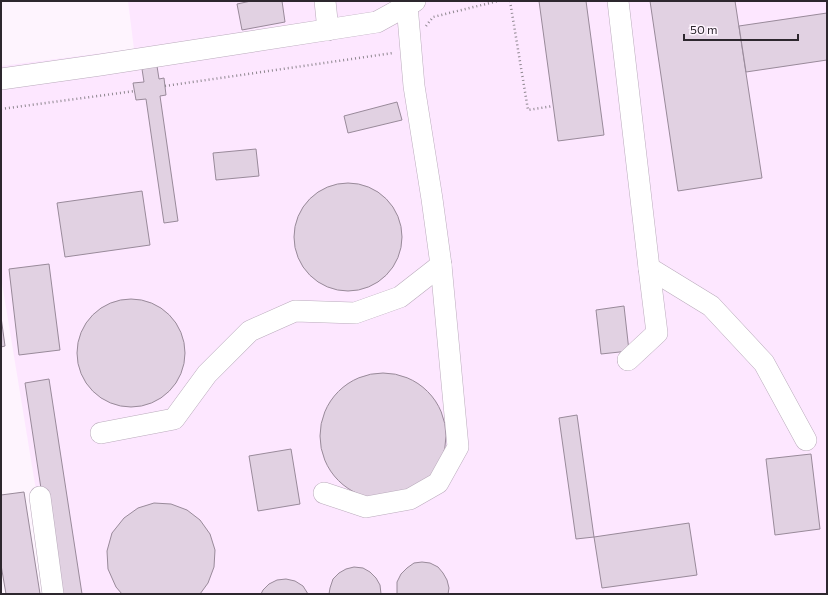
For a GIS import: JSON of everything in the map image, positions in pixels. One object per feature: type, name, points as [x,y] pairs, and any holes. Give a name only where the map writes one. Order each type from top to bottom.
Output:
[{"type":"lane","points":[[325,1],[328,30]]},
{"type":"lane","points":[[618,1],[657,333],[628,360]]},
{"type":"lane","points":[[1,79],[378,22],[411,3]]},
{"type":"lane","points":[[324,493],[366,507],[410,499],[438,483],[458,447],[440,265],[431,192],[414,86],[410,44],[411,3]]},
{"type":"lane","points":[[101,433],[174,419],[207,374],[250,331],[295,311],[355,313],[400,297],[440,265]]},
{"type":"lane","points":[[649,268],[711,306],[764,363],[806,440]]},
{"type":"lane","points":[[40,498],[53,594]]},
{"type":"path","points":[[165,86],[404,52],[433,17],[498,1]]},
{"type":"path","points":[[510,1],[528,110],[553,106]]},
{"type":"path","points":[[1,109],[135,91]]},
{"type":"shaded area","points":[[128,1],[827,1],[827,594],[53,594],[1,277],[1,66],[134,49]]},
{"type":"building","points":[[251,1],[282,1],[285,22],[242,30],[237,4]]},
{"type":"building","points":[[539,1],[586,1],[604,135],[558,141]]},
{"type":"building","points":[[650,1],[735,1],[762,178],[678,191]]},
{"type":"building","points":[[827,13],[827,60],[746,72],[739,26]]},
{"type":"building","points":[[157,66],[159,79],[164,78],[166,95],[160,96],[178,221],[164,223],[146,99],[136,100],[133,83],[144,82],[142,69]]},
{"type":"building","points":[[397,102],[402,120],[348,133],[344,116]]},
{"type":"building","points":[[256,149],[259,176],[216,180],[213,153]]},
{"type":"building","points":[[348,183],[369,187],[386,199],[398,216],[402,237],[398,258],[386,275],[369,287],[348,291],[327,287],[310,275],[298,258],[294,237],[298,216],[310,199],[327,187]]},
{"type":"building","points":[[142,191],[150,245],[65,257],[57,203]]},
{"type":"building","points":[[49,264],[60,350],[19,355],[9,269]]},
{"type":"building","points":[[131,299],[152,303],[169,315],[181,332],[185,353],[181,374],[169,391],[152,403],[131,407],[110,403],[93,391],[81,374],[77,353],[81,332],[93,315],[110,303]]},
{"type":"building","points":[[624,306],[629,351],[601,354],[596,310]]},
{"type":"building","points":[[1,317],[5,346],[1,347]]},
{"type":"building","points":[[389,373],[413,381],[423,387],[432,396],[441,412],[445,424],[445,448],[441,460],[432,476],[423,485],[407,494],[395,498],[377,499],[353,491],[343,485],[334,476],[325,460],[321,448],[320,430],[328,406],[334,396],[343,387],[359,378],[371,374]]},
{"type":"building","points":[[49,379],[82,594],[57,594],[25,383]]},
{"type":"building","points":[[577,415],[594,537],[576,539],[559,418]]},
{"type":"building","points":[[291,449],[300,504],[258,511],[249,456]]},
{"type":"building","points":[[811,454],[820,529],[775,535],[766,459]]},
{"type":"building","points":[[24,492],[40,594],[6,594],[1,565],[1,495]]},
{"type":"building","points":[[154,503],[171,504],[187,510],[200,520],[210,534],[215,550],[214,567],[208,583],[200,594],[122,594],[116,587],[108,569],[107,551],[112,533],[124,518],[138,508]]},
{"type":"building","points":[[689,523],[697,575],[602,588],[594,537]]},
{"type":"building","points":[[414,563],[430,563],[438,567],[443,573],[449,588],[448,594],[397,594],[397,582],[401,574]]},
{"type":"building","points":[[354,567],[363,568],[376,578],[380,585],[381,594],[329,594],[333,579],[346,569]]},
{"type":"building","points":[[286,579],[295,581],[303,586],[308,594],[261,594],[269,584],[277,580]]}]
